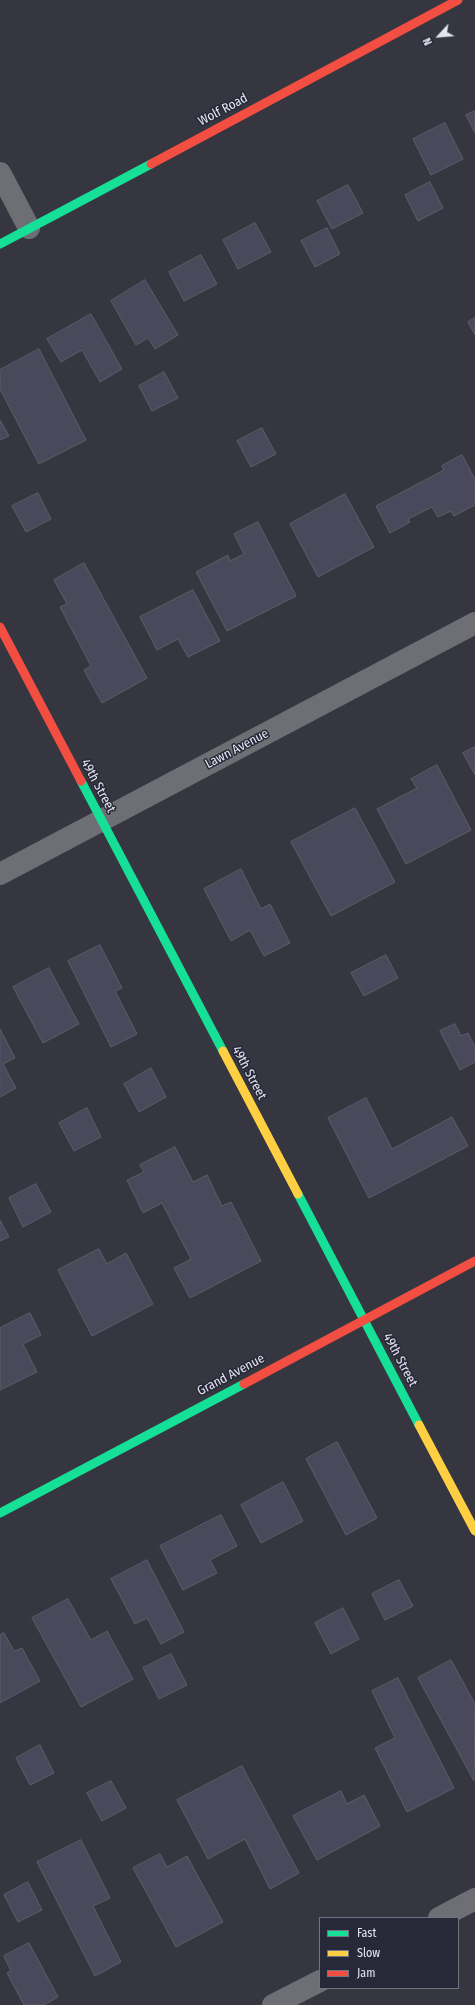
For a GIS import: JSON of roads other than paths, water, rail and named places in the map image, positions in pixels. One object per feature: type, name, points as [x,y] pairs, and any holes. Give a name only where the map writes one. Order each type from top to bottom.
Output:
[{"type":"street","name":"Wolf Road","points":[[0,244],[458,0]]},
{"type":"street","points":[[0,173],[29,228]]},
{"type":"street","name":"Lawn Avenue","points":[[0,874],[475,623]]},
{"type":"street","name":"49th Street","points":[[0,627],[475,1532]]},
{"type":"street","name":"Grand Avenue","points":[[0,1513],[475,1261]]},
{"type":"street","points":[[441,1917],[475,1899]]},
{"type":"street","points":[[274,2005],[319,1981]]}]
